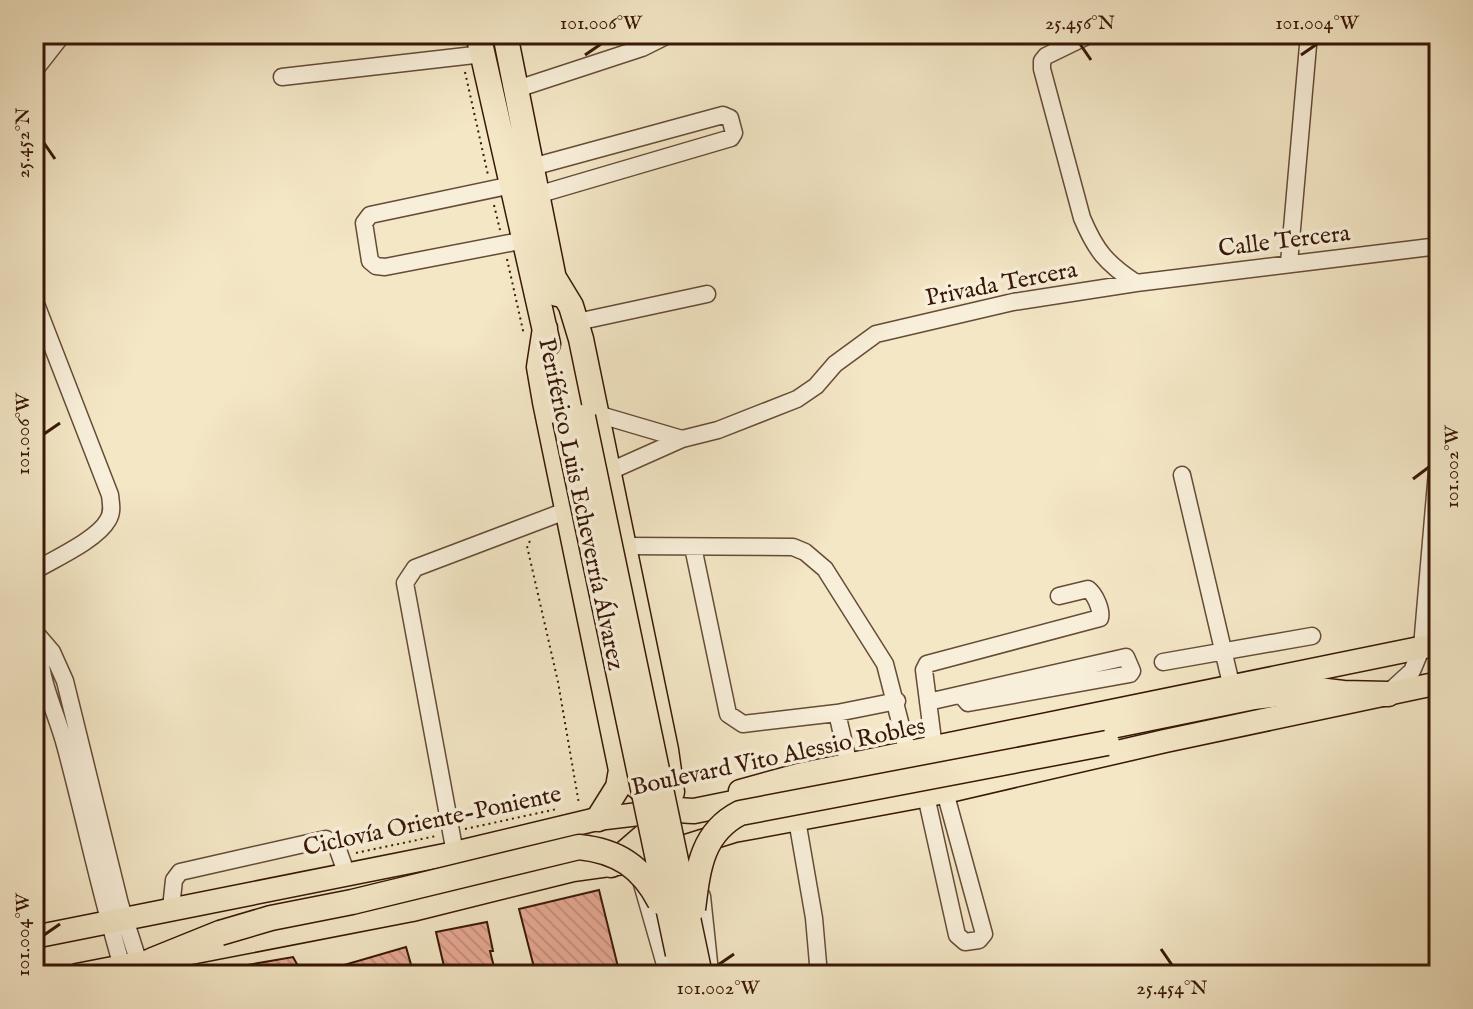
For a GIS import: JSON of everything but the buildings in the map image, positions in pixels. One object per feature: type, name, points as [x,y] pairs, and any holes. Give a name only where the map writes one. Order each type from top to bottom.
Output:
[{"type":"highway","name":"Periférico Luis Echeverría Álvarez","points":[[505,34],[682,933],[683,975]]},
{"type":"highway","name":"Periférico Luis Echeverría Álvarez","points":[[474,48],[534,332],[582,417]]},
{"type":"highway","points":[[554,278],[577,322],[582,417],[608,472],[666,750],[675,810]]},
{"type":"highway","points":[[534,332],[621,770],[618,787],[588,811]]},
{"type":"highway","points":[[621,770],[657,804],[675,810],[710,808],[1254,697],[1318,690],[1388,694]]},
{"type":"highway","points":[[682,933],[709,838],[725,822],[740,813],[1107,743],[1343,693]]},
{"type":"highway","points":[[621,770],[631,773],[653,768],[666,750]]},
{"type":"highway","points":[[604,866],[675,810]]},
{"type":"highway","points":[[138,963],[271,918],[352,902],[579,847],[610,853],[629,861],[644,875],[682,933]]},
{"type":"highway","name":"Periférico Luis Echeverría Álvarez","points":[[682,933],[700,975]]},
{"type":"main road","name":"Boulevard Vito Alessio Robles","points":[[34,937],[117,921],[588,811],[675,810],[798,775],[1431,646]]},
{"type":"main road","points":[[77,975],[412,910],[573,870],[638,861],[734,831],[935,794],[1439,683]]},
{"type":"main road","points":[[638,861],[675,810]]},
{"type":"main road","points":[[563,817],[576,855],[573,870]]},
{"type":"main road","points":[[604,866],[625,875],[645,896]]},
{"type":"street","points":[[34,71],[63,34]]},
{"type":"street","points":[[517,89],[642,48],[670,34]]},
{"type":"street","points":[[1289,263],[1309,34]]},
{"type":"street","points":[[1085,37],[1046,56],[1042,69],[1082,218],[1091,240],[1110,266],[1136,283]]},
{"type":"street","points":[[282,77],[474,48]]},
{"type":"street","points":[[532,167],[723,115],[730,118],[734,133],[731,138],[537,195]]},
{"type":"street","points":[[502,187],[370,215],[364,223],[370,261],[376,266],[385,267],[514,242]]},
{"type":"street","name":"Calle Tercera","points":[[1136,283],[1439,246]]},
{"type":"street","name":"Privada Tercera","points":[[682,439],[718,430],[797,399],[816,386],[835,364],[876,334],[1013,302],[1136,283]]},
{"type":"street","points":[[577,322],[707,294]]},
{"type":"street","points":[[34,299],[110,495],[112,509],[109,520],[99,532],[34,571]]},
{"type":"street","points":[[582,417],[682,439]]},
{"type":"street","points":[[608,472],[682,439]]},
{"type":"street","points":[[1388,694],[1412,671],[1431,646],[1439,448]]},
{"type":"street","points":[[1182,475],[1232,688]]},
{"type":"street","points":[[453,843],[405,583],[415,568],[568,510]]},
{"type":"street","points":[[624,546],[793,547],[816,560],[879,652],[890,676],[908,753]]},
{"type":"street","points":[[693,547],[728,714],[743,724],[837,713],[897,701]]},
{"type":"street","points":[[934,748],[924,670],[930,662],[1101,617],[1093,593],[1088,589],[1059,596]]},
{"type":"street","points":[[37,635],[42,680],[82,781],[117,921],[138,963]]},
{"type":"street","points":[[1163,662],[1312,636]]},
{"type":"street","points":[[928,702],[1126,657],[1132,671],[1130,674],[968,703],[961,695]]},
{"type":"street","points":[[837,713],[849,765]]},
{"type":"street","points":[[935,794],[984,934],[979,940],[965,942],[957,935],[935,794]]},
{"type":"street","points":[[797,820],[814,918],[819,975]]},
{"type":"street","points":[[710,975],[700,880],[713,847],[734,831]]},
{"type":"street","points":[[171,908],[174,880],[187,869],[326,839],[334,843],[344,866]]},
{"type":"street","points":[[638,861],[668,975]]},
{"type":"street","points":[[645,896],[655,878],[663,872],[684,870],[694,873],[700,880]]},
{"type":"path","points":[[456,34],[474,48],[534,332]]},
{"type":"path","name":"Ciclovía Oriente-Poniente","points":[[541,518],[527,546],[588,811]]},
{"type":"path","name":"Ciclovía Oriente-Poniente","points":[[344,866],[563,817]]}]
